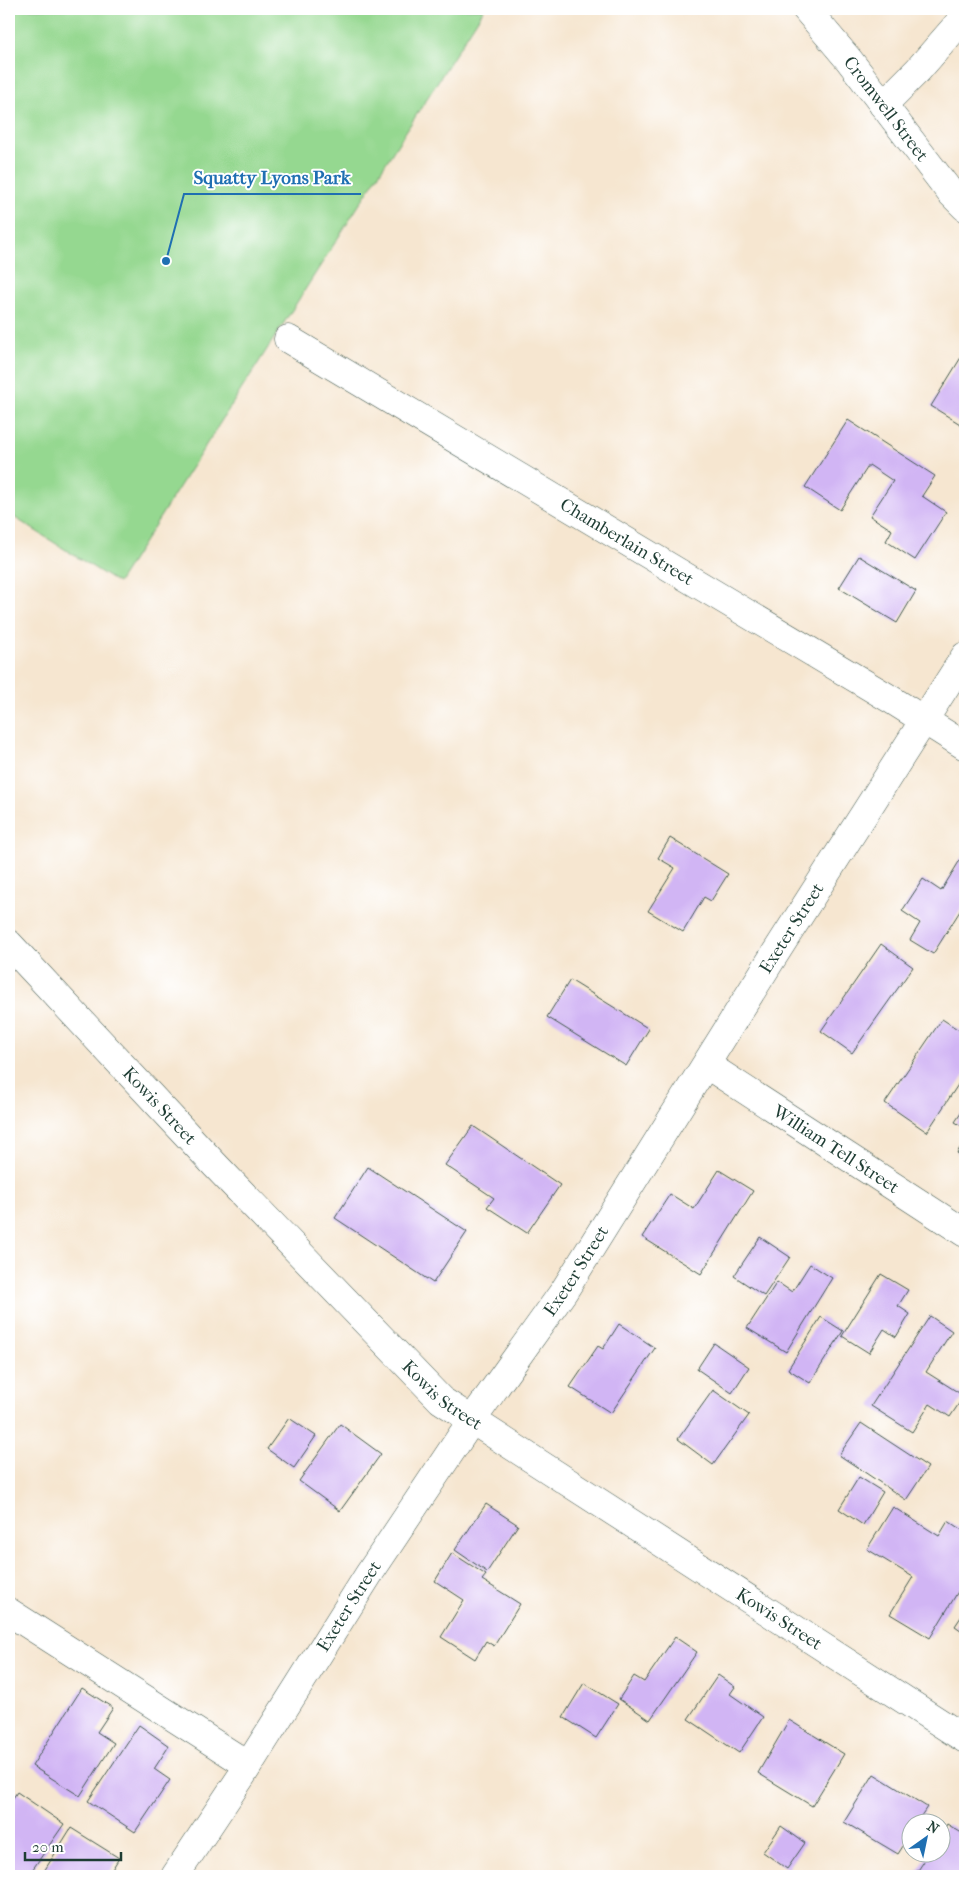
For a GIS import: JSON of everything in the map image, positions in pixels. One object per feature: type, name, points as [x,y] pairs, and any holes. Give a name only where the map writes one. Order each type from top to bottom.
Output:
[{"type":"street","name":"Cromwell Street","points":[[806,9],[950,192],[965,207]]},
{"type":"street","points":[[883,105],[918,70],[965,16]]},
{"type":"street","name":"Chamberlain Street","points":[[288,338],[965,746]]},
{"type":"street","name":"Exeter Street","points":[[175,1876],[369,1574],[472,1420],[564,1291],[965,656]]},
{"type":"street","name":"Kowis Street","points":[[9,944],[215,1165],[441,1400],[965,1739]]},
{"type":"street","name":"William Tell Street","points":[[707,1065],[965,1233]]},
{"type":"street","points":[[9,1612],[248,1765]]},
{"type":"green space","points":[[9,9],[484,9],[118,583],[9,514]]},
{"type":"building","points":[[965,351],[965,427],[931,406]]},
{"type":"building","points":[[848,420],[935,476],[922,496],[946,512],[915,560],[886,541],[892,530],[870,516],[893,481],[869,465],[840,510],[805,487]]},
{"type":"building","points":[[859,556],[916,591],[897,623],[839,588]]},
{"type":"building","points":[[670,838],[728,874],[711,901],[704,897],[683,932],[648,911],[675,868],[658,858]]},
{"type":"building","points":[[965,852],[965,903],[933,954],[910,940],[920,923],[902,911],[923,879],[941,891]]},
{"type":"building","points":[[881,944],[913,967],[852,1053],[821,1031]]},
{"type":"building","points":[[570,980],[649,1029],[626,1066],[547,1017]]},
{"type":"building","points":[[942,1019],[965,1034],[965,1074],[927,1132],[885,1103]]},
{"type":"building","points":[[965,1107],[965,1128],[955,1122]]},
{"type":"building","points":[[473,1126],[560,1185],[527,1233],[487,1207],[494,1198],[445,1165]]},
{"type":"building","points":[[965,1140],[965,1158],[957,1153]]},
{"type":"building","points":[[368,1167],[467,1232],[433,1283],[335,1218]]},
{"type":"building","points":[[719,1170],[753,1191],[701,1274],[642,1237],[670,1194],[694,1209]]},
{"type":"building","points":[[760,1237],[790,1257],[764,1296],[734,1276]]},
{"type":"building","points":[[810,1264],[832,1278],[786,1352],[747,1328],[777,1282],[792,1292]]},
{"type":"building","points":[[881,1274],[908,1290],[898,1306],[910,1314],[896,1337],[884,1329],[869,1353],[842,1336]]},
{"type":"building","points":[[930,1316],[952,1331],[926,1372],[964,1396],[950,1417],[930,1404],[912,1432],[871,1406]]},
{"type":"building","points":[[821,1317],[843,1331],[810,1383],[788,1369]]},
{"type":"building","points":[[619,1324],[655,1348],[611,1413],[570,1387],[598,1346],[603,1349]]},
{"type":"building","points":[[714,1343],[749,1367],[732,1393],[697,1369]]},
{"type":"building","points":[[713,1390],[749,1415],[713,1465],[678,1439]]},
{"type":"building","points":[[289,1418],[316,1436],[294,1468],[267,1449]]},
{"type":"building","points":[[861,1423],[928,1467],[906,1500],[839,1455]]},
{"type":"building","points":[[340,1424],[381,1454],[340,1511],[299,1481]]},
{"type":"building","points":[[859,1477],[883,1492],[863,1525],[839,1509]]},
{"type":"building","points":[[486,1504],[518,1525],[487,1572],[455,1550]]},
{"type":"building","points":[[893,1507],[939,1536],[948,1521],[965,1532],[965,1580],[930,1638],[890,1614],[913,1577],[867,1549]]},
{"type":"building","points":[[452,1553],[486,1575],[482,1580],[520,1604],[494,1646],[486,1641],[475,1659],[441,1637],[464,1600],[435,1581]]},
{"type":"building","points":[[965,1611],[965,1633],[955,1626]]},
{"type":"building","points":[[675,1637],[697,1652],[650,1720],[619,1699],[634,1676],[644,1682]]},
{"type":"building","points":[[718,1675],[735,1687],[730,1694],[763,1717],[739,1753],[688,1719]]},
{"type":"building","points":[[584,1683],[618,1704],[596,1738],[563,1717]]},
{"type":"building","points":[[82,1688],[113,1708],[97,1732],[114,1743],[80,1796],[32,1766]]},
{"type":"building","points":[[789,1720],[844,1754],[812,1806],[758,1773]]},
{"type":"building","points":[[139,1725],[169,1746],[154,1769],[170,1780],[135,1832],[88,1801]]},
{"type":"building","points":[[874,1774],[927,1807],[924,1812],[902,1812],[902,1848],[898,1854],[844,1822]]},
{"type":"building","points":[[17,1792],[64,1824],[28,1876],[9,1876],[9,1804]]},
{"type":"building","points":[[781,1826],[805,1843],[787,1869],[763,1852]]},
{"type":"building","points":[[952,1827],[965,1835],[965,1876],[925,1876],[917,1872],[924,1862],[952,1862]]},
{"type":"building","points":[[71,1828],[119,1858],[108,1876],[41,1876]]},
{"type":"place","name":"Squatty Lyons Park","points":[[166,261]]}]
